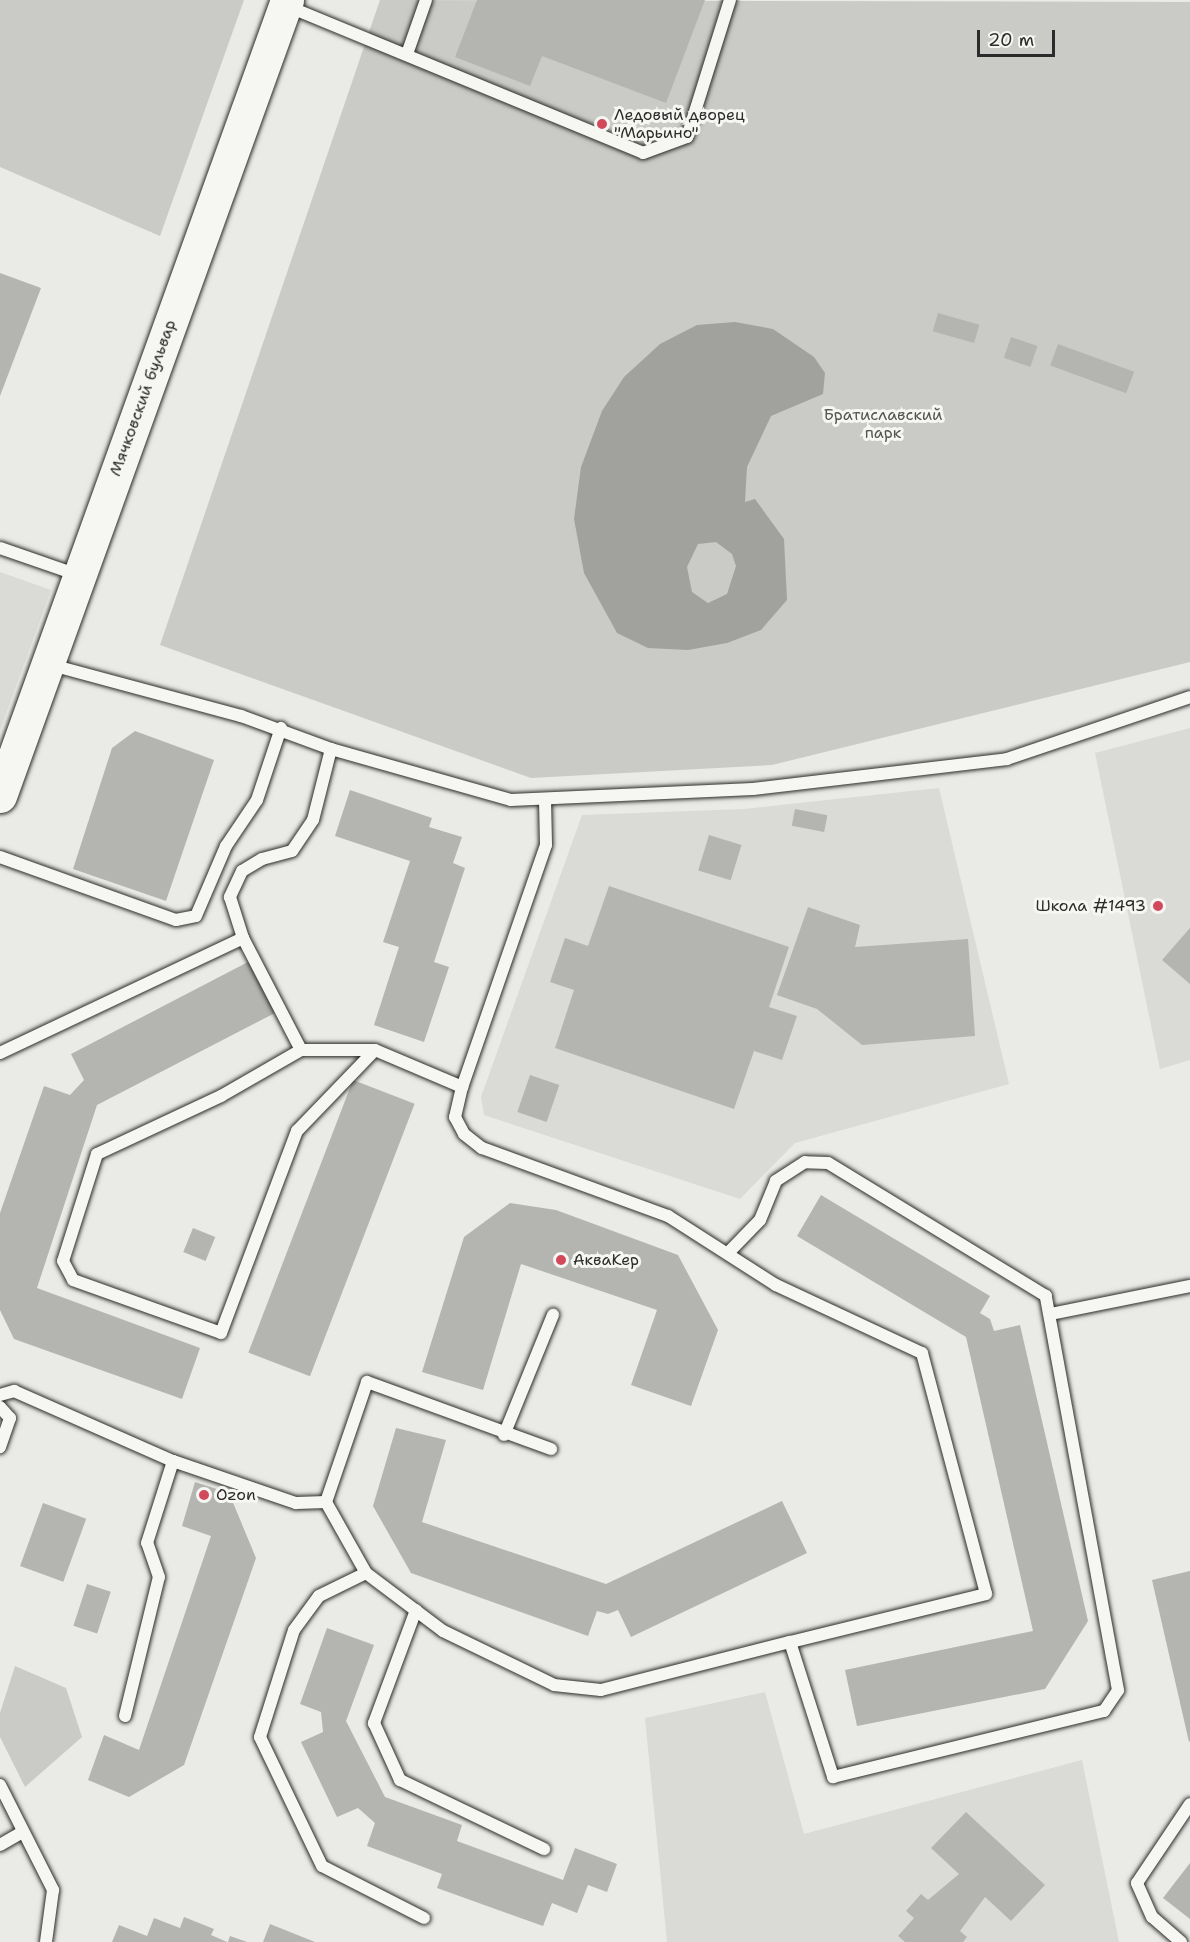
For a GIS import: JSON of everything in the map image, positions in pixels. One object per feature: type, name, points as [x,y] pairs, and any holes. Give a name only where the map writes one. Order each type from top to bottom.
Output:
[{"type":"street","name":"Мячковский бульвар","points":[[0,796],[286,3]]},
{"type":"lane","points":[[407,54],[426,0]]},
{"type":"lane","points":[[286,3],[643,153],[687,137],[730,0]]},
{"type":"lane","points":[[0,548],[80,576]]},
{"type":"lane","points":[[48,664],[281,728],[331,749],[511,800],[753,789],[1007,759],[1190,697]]},
{"type":"lane","points":[[0,857],[176,920],[196,916],[226,846],[257,800],[281,728]]},
{"type":"lane","points":[[301,1050],[243,938],[230,897],[242,872],[262,859],[292,851],[313,820],[331,749]]},
{"type":"lane","points":[[545,800],[546,845],[462,1087],[455,1117],[482,1148],[668,1216],[776,1285],[922,1353],[986,1594],[601,1690],[554,1684],[443,1631],[366,1573],[326,1502],[367,1382],[504,1435],[551,1449]]},
{"type":"lane","points":[[0,1053],[243,938]]},
{"type":"lane","points":[[375,1050],[297,1131],[221,1333],[73,1280],[63,1262],[97,1154],[221,1096],[301,1050],[375,1050],[462,1087]]},
{"type":"lane","points":[[729,1253],[760,1220],[776,1181],[805,1162],[828,1162],[1046,1296],[1118,1690],[1104,1711],[833,1778],[790,1642]]},
{"type":"lane","points":[[1051,1314],[1190,1286]]},
{"type":"lane","points":[[504,1435],[553,1315]]},
{"type":"lane","points":[[0,1395],[14,1391],[173,1461],[296,1503],[326,1502]]},
{"type":"lane","points":[[0,1407],[10,1418],[0,1447]]},
{"type":"lane","points":[[125,1716],[159,1577],[147,1543],[173,1461]]},
{"type":"lane","points":[[366,1573],[319,1596],[294,1630],[261,1737],[322,1866],[424,1918]]},
{"type":"lane","points":[[416,1610],[374,1723],[400,1780],[544,1849]]},
{"type":"lane","points":[[0,1785],[21,1833],[53,1890],[46,1942]]},
{"type":"lane","points":[[1180,1942],[1152,1917],[1137,1883],[1190,1804]]},
{"type":"lane","points":[[0,1845],[21,1833]]},
{"type":"shaded area","points":[[735,322],[773,329],[814,357],[825,373],[823,394],[771,416],[747,467],[745,502],[755,499],[784,539],[787,600],[761,630],[727,643],[688,650],[648,648],[617,633],[584,573],[574,519],[581,467],[602,411],[624,377],[660,344],[697,325]],"holes":[[[716,542],[732,554],[736,566],[727,594],[708,603],[692,592],[687,567],[698,544]]]},
{"type":"shaded area","points":[[0,572],[51,590],[0,730]]},
{"type":"shaded area","name":"Школа #1493","points":[[1190,728],[1190,1060],[1160,1069],[1095,753]]},
{"type":"shaded area","points":[[939,788],[1009,1084],[795,1143],[740,1199],[484,1115],[481,1097],[582,815],[744,809]]},
{"type":"shaded area","points":[[765,1692],[804,1834],[1082,1760],[1119,1942],[667,1942],[645,1718]]},
{"type":"green space","points":[[0,0],[244,0],[160,236],[0,167]]},
{"type":"green space","name":"Братиславский парк","points":[[380,0],[1190,2],[1190,662],[772,765],[531,778],[160,645]]},
{"type":"green space","points":[[15,1666],[66,1688],[82,1737],[25,1787],[0,1737],[0,1713]]},
{"type":"building","points":[[477,0],[705,0],[666,103],[542,56],[530,86],[455,57]]},
{"type":"building","points":[[0,273],[41,288],[0,396]]},
{"type":"building","points":[[938,313],[979,325],[974,343],[933,331]]},
{"type":"building","points":[[1011,337],[1037,346],[1030,367],[1004,358]]},
{"type":"building","points":[[1058,344],[1134,372],[1126,393],[1050,366]]},
{"type":"building","points":[[135,731],[214,760],[166,901],[73,869],[112,748]]},
{"type":"building","points":[[350,790],[432,818],[429,827],[462,837],[453,863],[465,868],[434,962],[449,967],[424,1042],[374,1025],[399,947],[383,942],[410,861],[335,836]]},
{"type":"building","points":[[795,809],[827,815],[824,832],[792,826]]},
{"type":"building","points":[[709,835],[742,845],[731,880],[698,870]]},
{"type":"building","points":[[609,886],[789,947],[769,1007],[797,1016],[782,1060],[754,1051],[734,1109],[555,1048],[574,990],[550,982],[565,938],[588,946]]},
{"type":"building","points":[[808,907],[860,925],[855,947],[968,939],[975,1036],[862,1045],[817,1009],[777,995]]},
{"type":"building","points":[[1190,928],[1190,984],[1162,960]]},
{"type":"building","points":[[248,962],[275,1013],[97,1105],[37,1288],[200,1348],[182,1399],[14,1339],[0,1310],[0,1213],[44,1086],[70,1095],[84,1080],[71,1054]]},
{"type":"building","points":[[530,1075],[559,1085],[547,1122],[517,1112]]},
{"type":"building","points":[[353,1080],[415,1104],[310,1376],[248,1353]]},
{"type":"building","points":[[821,1195],[990,1296],[980,1313],[990,1319],[994,1331],[1020,1325],[1088,1621],[1045,1689],[857,1726],[845,1670],[1033,1631],[966,1337],[797,1236]]},
{"type":"building","points":[[510,1203],[556,1210],[678,1255],[718,1330],[691,1406],[631,1385],[657,1310],[521,1264],[483,1390],[422,1372],[464,1237]]},
{"type":"building","points":[[193,1228],[215,1237],[206,1261],[183,1252]]},
{"type":"building","points":[[396,1428],[446,1440],[422,1522],[606,1584],[782,1501],[807,1553],[631,1637],[618,1610],[608,1614],[597,1611],[588,1636],[411,1573],[373,1506]]},
{"type":"building","points":[[195,1482],[229,1493],[256,1558],[184,1765],[129,1797],[88,1780],[104,1735],[139,1750],[211,1536],[182,1526]]},
{"type":"building","points":[[43,1503],[86,1519],[63,1582],[20,1566]]},
{"type":"building","points":[[1190,1571],[1190,1741],[1189,1742],[1152,1580]]},
{"type":"building","points":[[87,1584],[111,1592],[97,1634],[73,1626]]},
{"type":"building","points":[[327,1628],[374,1645],[346,1721],[385,1797],[462,1825],[457,1841],[563,1880],[575,1848],[617,1864],[607,1892],[588,1885],[577,1913],[552,1903],[543,1926],[437,1888],[442,1874],[367,1846],[375,1823],[358,1808],[337,1817],[301,1742],[323,1732],[321,1712],[300,1704]]},
{"type":"building","points":[[966,1812],[1045,1885],[1011,1921],[985,1897],[960,1931],[967,1937],[963,1942],[905,1942],[898,1936],[914,1918],[906,1911],[921,1894],[928,1900],[959,1874],[931,1848]]},
{"type":"building","points":[[1190,1863],[1190,1919],[1163,1898]]},
{"type":"building","points":[[184,1917],[214,1929],[211,1935],[227,1942],[112,1942],[119,1925],[147,1936],[154,1918],[180,1928]]},
{"type":"building","points":[[270,1924],[315,1942],[263,1942]]},
{"type":"building","points":[[230,1936],[247,1942],[228,1942]]},
{"type":"place","name":"Ледовый дворец \"Марьино\"","points":[[602,124]]},
{"type":"place","name":"Школа #1493","points":[[1158,906]]},
{"type":"place","name":"АкваКер","points":[[561,1260]]},
{"type":"place","name":"Ozon","points":[[204,1495]]}]
